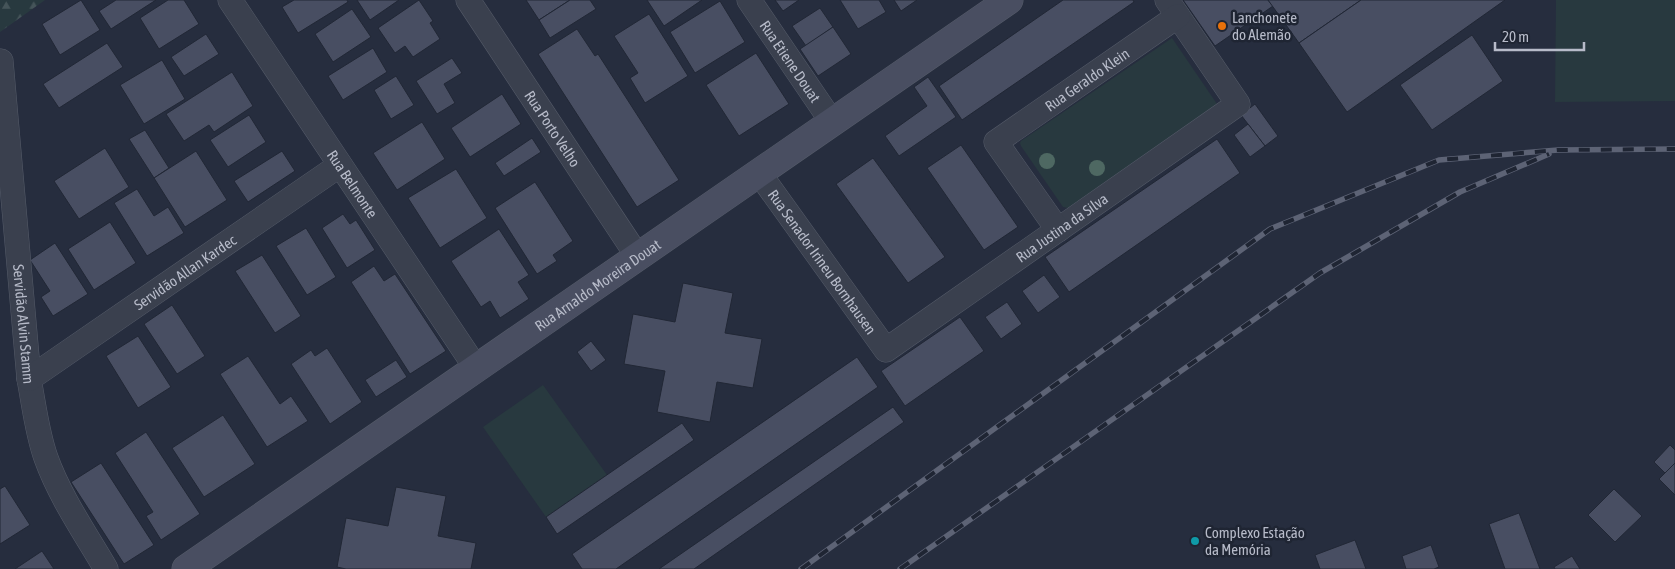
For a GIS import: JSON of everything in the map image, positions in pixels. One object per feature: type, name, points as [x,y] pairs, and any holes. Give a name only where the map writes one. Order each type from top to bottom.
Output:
[{"type":"street","name":"Rua Belmonte","points":[[230,0],[476,368]]},
{"type":"street","name":"Rua Porto Velho","points":[[468,0],[638,257]]},
{"type":"street","name":"Rua Etiene Douat","points":[[749,0],[832,122]]},
{"type":"street","name":"Rua Arnaldo Moreira Douat","points":[[186,569],[1009,0]]},
{"type":"street","name":"Rua Justina da Silva","points":[[886,350],[1238,104],[1172,8]]},
{"type":"street","name":"Rua Geraldo Klein","points":[[1058,230],[996,142],[1172,8]]},
{"type":"street","name":"Servidão Alvin Stamm","points":[[1,61],[29,379],[38,427],[46,457],[57,485],[106,569]]},
{"type":"street","name":"Servidão Allan Kardec","points":[[29,379],[340,165]]},
{"type":"street","name":"Rua Senador Irineu Bornhausen","points":[[759,173],[886,350]]},
{"type":"green space","points":[[0,0],[45,0],[0,32]]},
{"type":"green space","points":[[1556,0],[1675,0],[1675,101],[1555,102]]},
{"type":"green space","points":[[1172,38],[1217,104],[1068,208],[1063,207],[1021,146],[1021,141]]},
{"type":"green space","points":[[543,385],[607,475],[546,517],[483,427]]},
{"type":"building","points":[[81,0],[100,30],[60,55],[42,24]]},
{"type":"building","points":[[116,0],[156,0],[111,29],[99,11]]},
{"type":"building","points":[[168,0],[184,0],[199,24],[159,49],[140,18]]},
{"type":"building","points":[[294,0],[347,0],[348,2],[298,33],[282,7]]},
{"type":"building","points":[[357,0],[399,0],[370,20]]},
{"type":"building","points":[[419,0],[433,21],[430,23],[440,39],[413,57],[405,46],[395,53],[378,28]]},
{"type":"building","points":[[526,0],[570,0],[539,20]]},
{"type":"building","points":[[570,0],[590,0],[596,9],[550,38],[539,20]]},
{"type":"building","points":[[647,0],[702,0],[664,26]]},
{"type":"building","points":[[775,0],[799,0],[783,11]]},
{"type":"building","points":[[840,0],[879,0],[886,12],[858,29]]},
{"type":"building","points":[[894,0],[917,0],[901,11]]},
{"type":"building","points":[[1063,0],[1133,0],[1134,2],[962,120],[939,86]]},
{"type":"building","name":"Lanchonete do Alemão","points":[[1183,0],[1268,0],[1273,6],[1215,46]]},
{"type":"building","points":[[1268,0],[1361,0],[1299,43]]},
{"type":"building","points":[[1361,0],[1505,0],[1347,112],[1299,43]]},
{"type":"building","points":[[720,1],[745,42],[695,73],[670,32]]},
{"type":"building","points":[[820,8],[833,27],[806,46],[792,26]]},
{"type":"building","points":[[352,9],[371,37],[333,62],[315,34]]},
{"type":"building","points":[[649,14],[688,76],[645,103],[630,78],[638,73],[614,36]]},
{"type":"building","points":[[833,27],[851,54],[818,76],[800,49]]},
{"type":"building","points":[[577,29],[595,56],[598,54],[679,180],[637,207],[538,54]]},
{"type":"building","points":[[206,34],[219,54],[184,76],[171,57]]},
{"type":"building","points":[[1472,35],[1503,81],[1432,130],[1400,85]]},
{"type":"building","points":[[107,43],[123,67],[59,108],[43,84]]},
{"type":"building","points":[[373,48],[387,72],[343,100],[328,76]]},
{"type":"building","points":[[756,53],[789,104],[739,136],[706,85]]},
{"type":"building","points":[[452,58],[462,73],[444,84],[455,103],[437,114],[416,81]]},
{"type":"building","points":[[162,60],[185,99],[144,124],[120,85]]},
{"type":"building","points":[[232,72],[253,106],[214,132],[209,125],[184,141],[166,114]]},
{"type":"building","points":[[396,76],[414,105],[391,119],[374,90]]},
{"type":"building","points":[[928,77],[956,117],[899,156],[885,136],[927,106],[914,87]]},
{"type":"building","points":[[502,94],[521,124],[470,157],[451,128]]},
{"type":"building","points":[[1255,104],[1278,136],[1265,146],[1241,115]]},
{"type":"building","points":[[249,115],[266,142],[228,167],[210,140]]},
{"type":"building","points":[[422,122],[445,159],[397,190],[373,153]]},
{"type":"building","points":[[1248,124],[1265,146],[1250,157],[1234,135]]},
{"type":"building","points":[[145,130],[169,168],[154,178],[129,139]]},
{"type":"building","points":[[532,138],[541,152],[504,176],[495,163]]},
{"type":"building","points":[[1217,139],[1240,173],[1069,292],[1045,257]]},
{"type":"building","points":[[961,145],[1018,227],[984,250],[927,168]]},
{"type":"building","points":[[105,148],[129,187],[79,219],[54,181]]},
{"type":"building","points":[[196,151],[227,200],[185,227],[154,178]]},
{"type":"building","points":[[282,151],[295,171],[248,202],[234,181]]},
{"type":"building","points":[[873,158],[945,257],[908,283],[836,184]]},
{"type":"building","points":[[456,169],[487,218],[440,248],[408,198]]},
{"type":"building","points":[[535,182],[573,241],[553,255],[557,261],[537,274],[495,208]]},
{"type":"building","points":[[137,189],[154,216],[168,207],[184,233],[147,256],[114,203]]},
{"type":"building","points":[[343,214],[350,224],[356,220],[375,250],[347,268],[322,228]]},
{"type":"building","points":[[110,222],[136,263],[94,290],[68,249]]},
{"type":"building","points":[[306,228],[336,277],[307,295],[276,246]]},
{"type":"building","points":[[499,229],[529,275],[518,282],[529,299],[500,318],[490,301],[481,307],[451,261]]},
{"type":"building","points":[[55,243],[88,294],[53,316],[41,297],[50,291],[30,260]]},
{"type":"building","points":[[262,255],[301,316],[275,333],[235,271]]},
{"type":"building","points":[[374,266],[384,281],[395,274],[446,351],[410,374],[351,282]]},
{"type":"building","points":[[1044,275],[1060,297],[1038,313],[1022,291]]},
{"type":"building","points":[[683,283],[733,293],[725,333],[762,339],[753,388],[717,382],[710,422],[657,412],[665,371],[624,364],[633,314],[675,322]]},
{"type":"building","points":[[1007,302],[1022,324],[1001,339],[985,317]]},
{"type":"building","points":[[172,305],[205,356],[177,374],[144,324]]},
{"type":"building","points":[[960,317],[984,351],[905,406],[881,371]]},
{"type":"building","points":[[138,336],[171,387],[138,408],[106,356]]},
{"type":"building","points":[[591,341],[606,360],[591,371],[577,352]]},
{"type":"building","points":[[327,348],[362,402],[330,424],[291,364],[311,350],[315,356]]},
{"type":"building","points":[[248,356],[280,404],[291,396],[308,421],[267,447],[220,374]]},
{"type":"building","points":[[857,357],[878,387],[616,569],[582,569],[572,554]]},
{"type":"building","points":[[396,360],[407,377],[376,397],[365,380]]},
{"type":"building","points":[[893,407],[904,422],[694,569],[659,569]]},
{"type":"building","points":[[223,415],[255,464],[204,497],[172,448]]},
{"type":"building","points":[[682,423],[694,440],[557,534],[546,517]]},
{"type":"building","points":[[146,432],[200,514],[161,540],[146,516],[153,512],[115,453]]},
{"type":"building","points":[[1670,445],[1675,450],[1675,463],[1665,473],[1654,462]]},
{"type":"building","points":[[101,463],[154,545],[124,564],[71,482]]},
{"type":"building","points":[[1675,463],[1675,495],[1659,479]]},
{"type":"building","points":[[5,486],[30,525],[0,544],[0,489]]},
{"type":"building","points":[[396,487],[446,496],[438,536],[476,543],[471,569],[346,569],[337,567],[346,518],[388,526]]},
{"type":"building","points":[[1614,489],[1642,516],[1615,542],[1588,515]]},
{"type":"building","points":[[1519,513],[1540,569],[1505,569],[1489,524]]},
{"type":"building","points":[[1355,540],[1366,569],[1320,569],[1315,555]]},
{"type":"building","points":[[1431,545],[1439,567],[1434,569],[1406,569],[1402,556]]},
{"type":"building","points":[[42,551],[54,569],[15,569]]},
{"type":"building","points":[[1572,556],[1580,569],[1555,569],[1554,567]]},
{"type":"railway","points":[[801,569],[1270,229],[1439,160],[1558,150],[1675,149]]},
{"type":"railway","points":[[900,569],[1320,273],[1460,192],[1549,154]]},
{"type":"place","name":"Lanchonete do Alemão","points":[[1222,26]]},
{"type":"place","name":"Complexo Estação da Memória","points":[[1195,541]]}]
